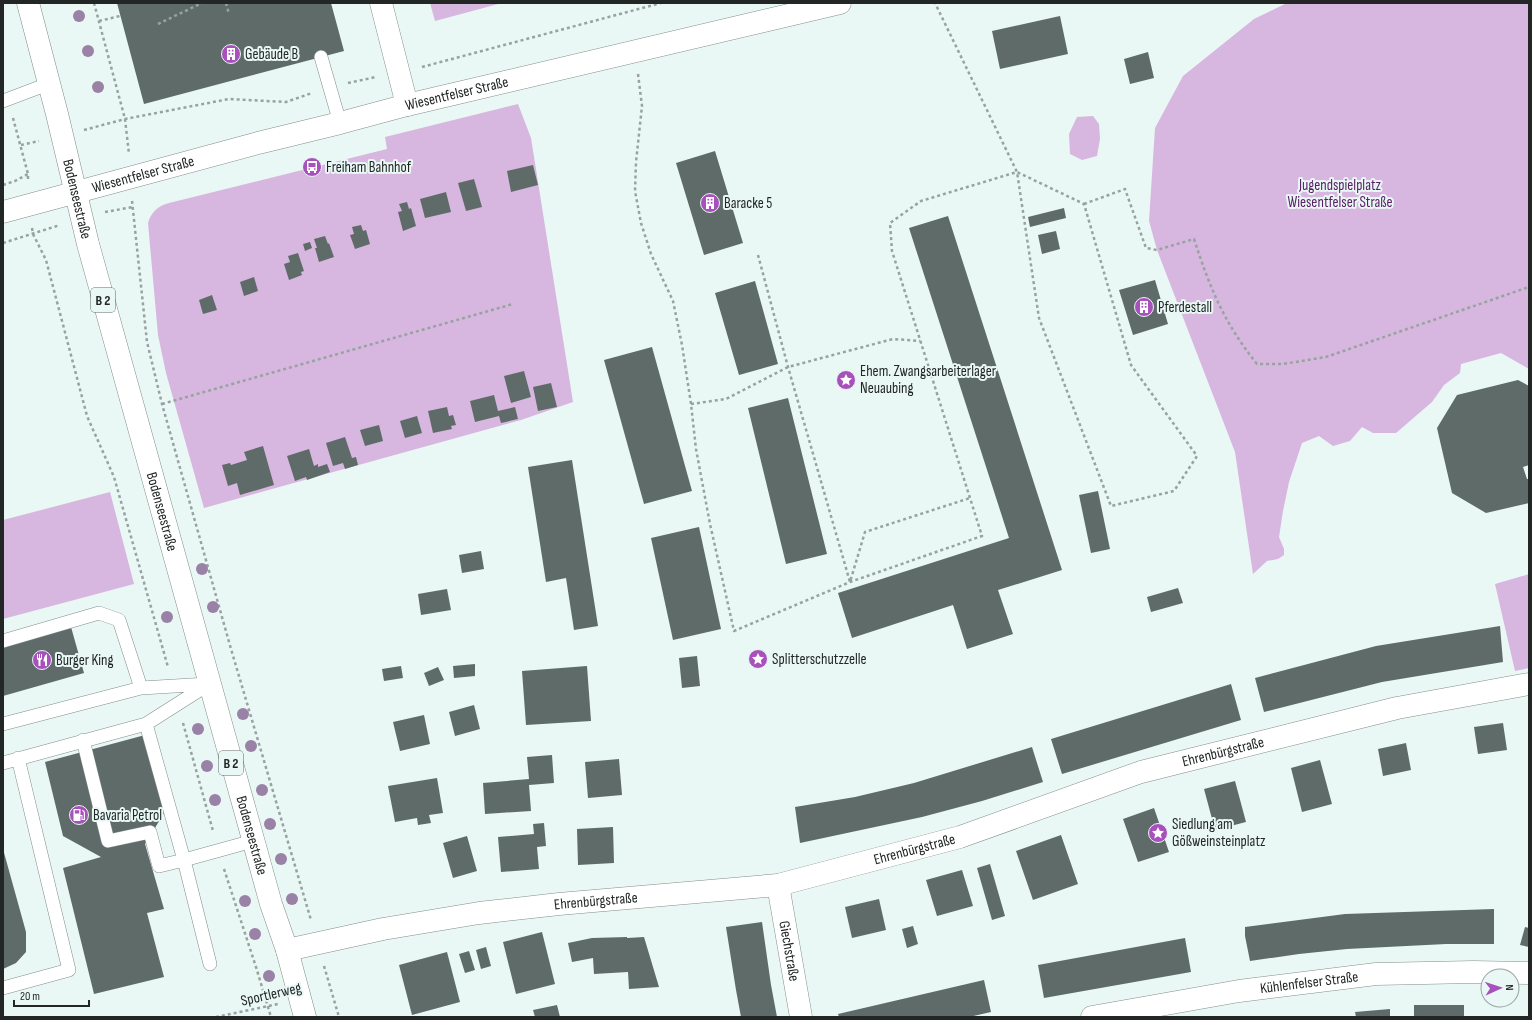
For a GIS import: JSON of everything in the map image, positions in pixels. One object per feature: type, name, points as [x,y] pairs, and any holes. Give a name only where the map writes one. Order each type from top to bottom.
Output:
[{"type":"street","name":"Bodenseestraße","points":[[28,3],[90,252],[253,841],[302,1008]]},
{"type":"street","points":[[381,3],[407,105]]},
{"type":"street","name":"Wiesentfelser Straße","points":[[3,212],[258,143],[407,105],[838,3]]},
{"type":"street","name":"Ehrenbürgstraße","points":[[286,950],[383,929],[479,913],[559,904],[778,885],[834,872],[960,837],[1141,772],[1397,708],[1529,684]]},
{"type":"street","name":"Giechstraße","points":[[778,885],[801,1017]]},
{"type":"street","name":"Kühlenfelser Straße","points":[[1092,1017],[1239,991],[1376,974],[1473,972],[1529,973]]},
{"type":"lane","points":[[321,57],[340,123]]},
{"type":"lane","points":[[5,100],[48,84]]},
{"type":"lane","points":[[3,640],[100,613],[120,620],[141,688]]},
{"type":"lane","points":[[3,724],[141,688],[209,684]]},
{"type":"lane","points":[[3,763],[146,724],[209,684]]},
{"type":"lane","points":[[146,724],[184,860],[210,964]]},
{"type":"lane","points":[[83,740],[108,841],[150,832],[159,866],[253,841]]},
{"type":"lane","points":[[3,988],[69,970],[18,758]]},
{"type":"path","points":[[94,3],[125,119],[131,177],[132,207],[147,342],[162,404],[231,649],[339,1017]]},
{"type":"path","points":[[158,24],[202,3]]},
{"type":"path","points":[[226,3],[229,14]]},
{"type":"path","points":[[21,145],[62,136],[125,119],[229,99],[286,102],[330,86],[399,73],[661,3]]},
{"type":"path","points":[[935,3],[1017,172],[1039,318],[1111,506],[1174,491],[1197,456],[1131,365],[1084,204]]},
{"type":"path","points":[[99,21],[120,16]]},
{"type":"path","points":[[633,52],[639,79],[642,106],[636,162],[635,191],[641,223],[652,254],[673,301],[691,404],[696,449],[710,524],[734,631],[850,582],[982,536],[892,251],[890,223],[921,200],[1017,172],[1084,204],[1125,189],[1146,248],[1157,250],[1194,239],[1204,272],[1216,302],[1234,332],[1257,364],[1282,364],[1326,357],[1529,287]]},
{"type":"path","points":[[5,100],[21,145],[28,174],[33,234],[46,260],[87,416],[114,477],[174,686]]},
{"type":"path","points":[[3,185],[14,182],[28,174]]},
{"type":"path","points":[[3,243],[33,234]]},
{"type":"path","points":[[758,255],[788,367],[850,582]]},
{"type":"path","points":[[162,404],[513,304]]},
{"type":"path","points":[[691,404],[726,399],[788,367],[893,339],[920,341]]},
{"type":"path","points":[[850,582],[865,532],[970,498]]},
{"type":"path","points":[[227,650],[231,649]]},
{"type":"path","points":[[234,675],[238,673]]},
{"type":"path","points":[[177,704],[218,850],[271,1017]]},
{"type":"path","name":"Sportlerweg","points":[[216,1017],[268,1006],[302,1008],[332,991]]},
{"type":"green space","points":[[430,3],[502,3],[435,21]]},
{"type":"green space","name":"Jugendspielplatz Wiesentfelser Straße","points":[[1287,3],[1529,3],[1529,369],[1501,353],[1461,364],[1460,373],[1444,385],[1432,402],[1396,433],[1373,433],[1362,427],[1350,441],[1333,446],[1319,436],[1302,443],[1289,482],[1283,511],[1279,537],[1284,549],[1284,555],[1278,559],[1267,561],[1253,574],[1235,452],[1157,250],[1149,221],[1155,128],[1183,76],[1254,19]]},
{"type":"green space","points":[[518,104],[531,138],[573,402],[521,420],[204,508],[166,373],[158,335],[148,223],[153,213],[158,208],[169,203],[387,149],[385,137]]},
{"type":"green space","points":[[1093,116],[1099,124],[1100,139],[1097,156],[1082,160],[1070,154],[1069,134],[1077,117]]},
{"type":"green space","points":[[110,492],[134,584],[3,619],[3,520]]},
{"type":"green space","points":[[1529,574],[1529,668],[1515,671],[1495,584]]},
{"type":"building","name":"Gebäude B","points":[[117,3],[331,3],[344,51],[144,104]]},
{"type":"building","points":[[1060,16],[1068,54],[1000,69],[992,31]]},
{"type":"building","points":[[1148,52],[1154,78],[1130,84],[1124,59]]},
{"type":"building","name":"Baracke 5","points":[[715,151],[743,243],[704,255],[676,163]]},
{"type":"building","points":[[533,165],[538,185],[511,192],[507,171]]},
{"type":"building","points":[[474,179],[482,207],[466,211],[458,183]]},
{"type":"building","points":[[446,192],[451,212],[425,218],[420,199]]},
{"type":"building","points":[[407,202],[409,209],[411,208],[416,226],[403,231],[398,212],[402,211],[399,204]]},
{"type":"building","points":[[1064,208],[1066,218],[1030,227],[1028,217]]},
{"type":"building","points":[[948,216],[1062,570],[998,590],[1013,634],[967,649],[953,605],[852,638],[838,593],[1009,538],[909,228]]},
{"type":"building","points":[[361,225],[363,231],[366,230],[370,244],[355,249],[350,235],[354,234],[352,227]]},
{"type":"building","points":[[1056,231],[1060,249],[1042,254],[1038,235]]},
{"type":"building","points":[[325,236],[334,257],[319,262],[314,239]]},
{"type":"building","points":[[310,242],[312,248],[305,251],[303,244]]},
{"type":"building","points":[[298,253],[304,271],[301,272],[302,275],[289,280],[284,264],[290,262],[288,256]]},
{"type":"building","points":[[254,277],[258,291],[244,296],[240,282]]},
{"type":"building","name":"Pferdestall","points":[[1155,280],[1168,324],[1133,335],[1119,290]]},
{"type":"building","points":[[755,281],[778,364],[739,375],[715,293]]},
{"type":"building","points":[[212,295],[217,310],[203,314],[199,300]]},
{"type":"building","points":[[652,347],[692,491],[644,504],[604,360]]},
{"type":"building","points":[[524,371],[531,397],[511,403],[504,376]]},
{"type":"building","points":[[1518,380],[1529,386],[1529,465],[1523,467],[1527,479],[1529,479],[1529,503],[1486,513],[1452,493],[1437,428],[1457,395]]},
{"type":"building","points":[[551,383],[557,407],[538,411],[533,387]]},
{"type":"building","points":[[494,395],[498,411],[515,407],[518,419],[501,423],[499,416],[475,422],[470,401]]},
{"type":"building","points":[[788,398],[827,554],[786,564],[748,408]]},
{"type":"building","points":[[447,407],[449,416],[453,415],[456,425],[451,426],[452,429],[433,433],[428,411]]},
{"type":"building","points":[[417,416],[422,433],[405,438],[400,421]]},
{"type":"building","points":[[379,425],[383,441],[365,446],[360,430]]},
{"type":"building","points":[[345,437],[352,458],[356,457],[358,465],[345,469],[343,463],[333,466],[326,443]]},
{"type":"building","points":[[263,446],[274,485],[240,495],[237,483],[228,486],[222,465],[230,463],[231,465],[247,460],[244,452]]},
{"type":"building","points":[[309,449],[314,466],[318,464],[318,467],[327,464],[330,472],[307,480],[306,477],[295,481],[287,456]]},
{"type":"building","points":[[572,460],[598,626],[574,630],[566,578],[546,582],[528,467]]},
{"type":"building","points":[[1098,491],[1110,549],[1091,553],[1079,495]]},
{"type":"building","points":[[699,527],[721,629],[673,640],[651,538]]},
{"type":"building","points":[[481,551],[484,569],[462,573],[459,555]]},
{"type":"building","points":[[1178,588],[1183,603],[1151,612],[1147,597]]},
{"type":"building","points":[[447,589],[451,610],[421,615],[418,594]]},
{"type":"building","points":[[1500,626],[1503,662],[1382,682],[1264,712],[1255,678],[1376,646]]},
{"type":"building","name":"Burger King","points":[[71,627],[84,673],[3,696],[3,646]]},
{"type":"building","points":[[697,656],[700,686],[682,688],[679,658]]},
{"type":"building","points":[[475,664],[475,676],[454,678],[453,666]]},
{"type":"building","points":[[401,666],[403,678],[384,681],[382,669]]},
{"type":"building","points":[[587,666],[591,721],[526,725],[522,671]]},
{"type":"building","points":[[438,667],[444,680],[429,686],[424,673]]},
{"type":"building","points":[[1231,684],[1241,720],[1062,774],[1051,739]]},
{"type":"building","points":[[474,705],[480,729],[455,736],[449,712]]},
{"type":"building","points":[[424,715],[430,744],[400,751],[393,722]]},
{"type":"building","points":[[1503,723],[1507,750],[1478,754],[1474,727]]},
{"type":"building","points":[[145,735],[166,810],[145,844],[164,909],[147,913],[164,977],[94,994],[63,868],[101,857],[63,836],[45,762]]},
{"type":"building","points":[[1406,743],[1411,770],[1383,776],[1378,749]]},
{"type":"building","points":[[1032,747],[1043,782],[982,801],[922,817],[800,843],[795,807],[855,797],[914,783]]},
{"type":"building","points":[[552,755],[554,783],[529,785],[531,811],[485,814],[483,783],[529,779],[527,757]]},
{"type":"building","points":[[619,759],[622,795],[588,798],[585,762]]},
{"type":"building","points":[[1320,760],[1332,804],[1302,812],[1291,768]]},
{"type":"building","points":[[437,778],[443,813],[429,815],[431,823],[418,825],[417,818],[395,822],[388,786]]},
{"type":"building","points":[[1235,781],[1246,822],[1215,830],[1204,789]]},
{"type":"building","points":[[1154,808],[1169,852],[1138,862],[1123,819]]},
{"type":"building","points":[[544,823],[546,846],[537,847],[539,869],[501,872],[498,837],[534,834],[533,824]]},
{"type":"building","points":[[613,827],[614,863],[578,865],[577,829]]},
{"type":"building","points":[[1061,835],[1078,884],[1033,900],[1016,851]]},
{"type":"building","points":[[467,836],[477,871],[453,878],[443,843]]},
{"type":"building","points":[[3,849],[26,932],[26,952],[16,963],[3,969]]},
{"type":"building","points":[[990,864],[1005,916],[992,920],[977,868]]},
{"type":"building","points":[[962,870],[973,906],[937,916],[926,880]]},
{"type":"building","points":[[879,899],[886,930],[852,938],[845,907]]},
{"type":"building","points":[[1494,909],[1494,944],[1446,944],[1347,949],[1250,961],[1245,936],[1245,927],[1345,914]]},
{"type":"building","points":[[762,922],[777,1017],[741,1017],[726,927]]},
{"type":"building","points":[[913,926],[918,944],[907,948],[902,929]]},
{"type":"building","points":[[1525,927],[1529,928],[1529,947],[1520,945]]},
{"type":"building","points":[[542,932],[555,984],[516,994],[503,942]]},
{"type":"building","points":[[644,937],[659,987],[629,989],[628,972],[594,974],[593,958],[572,962],[568,943],[592,938]]},
{"type":"building","points":[[1185,938],[1191,972],[1044,998],[1038,965]]},
{"type":"building","points":[[486,947],[491,966],[481,969],[476,950]]},
{"type":"building","points":[[469,951],[475,970],[465,973],[459,954]]},
{"type":"building","points":[[447,952],[460,1002],[412,1015],[399,965]]},
{"type":"building","points":[[984,980],[991,1012],[969,1017],[839,1017],[838,1014]]},
{"type":"building","points":[[557,1005],[560,1017],[535,1017],[533,1010]]},
{"type":"building","points":[[1414,1005],[1464,1005],[1464,1017],[1414,1017]]},
{"type":"building","points":[[1390,1009],[1390,1017],[1356,1017],[1355,1012]]},
{"type":"place","name":"Gebäude B","points":[[231,54]]},
{"type":"place","name":"Freiham Bahnhof","points":[[312,167]]},
{"type":"place","name":"Baracke 5","points":[[710,203]]},
{"type":"place","name":"Pferdestall","points":[[1144,307]]},
{"type":"place","name":"Ehem. Zwangsarbeiterlager Neuaubing","points":[[846,380]]},
{"type":"place","name":"Splitterschutzzelle","points":[[758,659]]},
{"type":"place","name":"Burger King","points":[[42,660]]},
{"type":"place","name":"Bavaria Petrol","points":[[79,815]]},
{"type":"place","name":"Siedlung am Gößweinsteinplatz","points":[[1158,833]]}]
